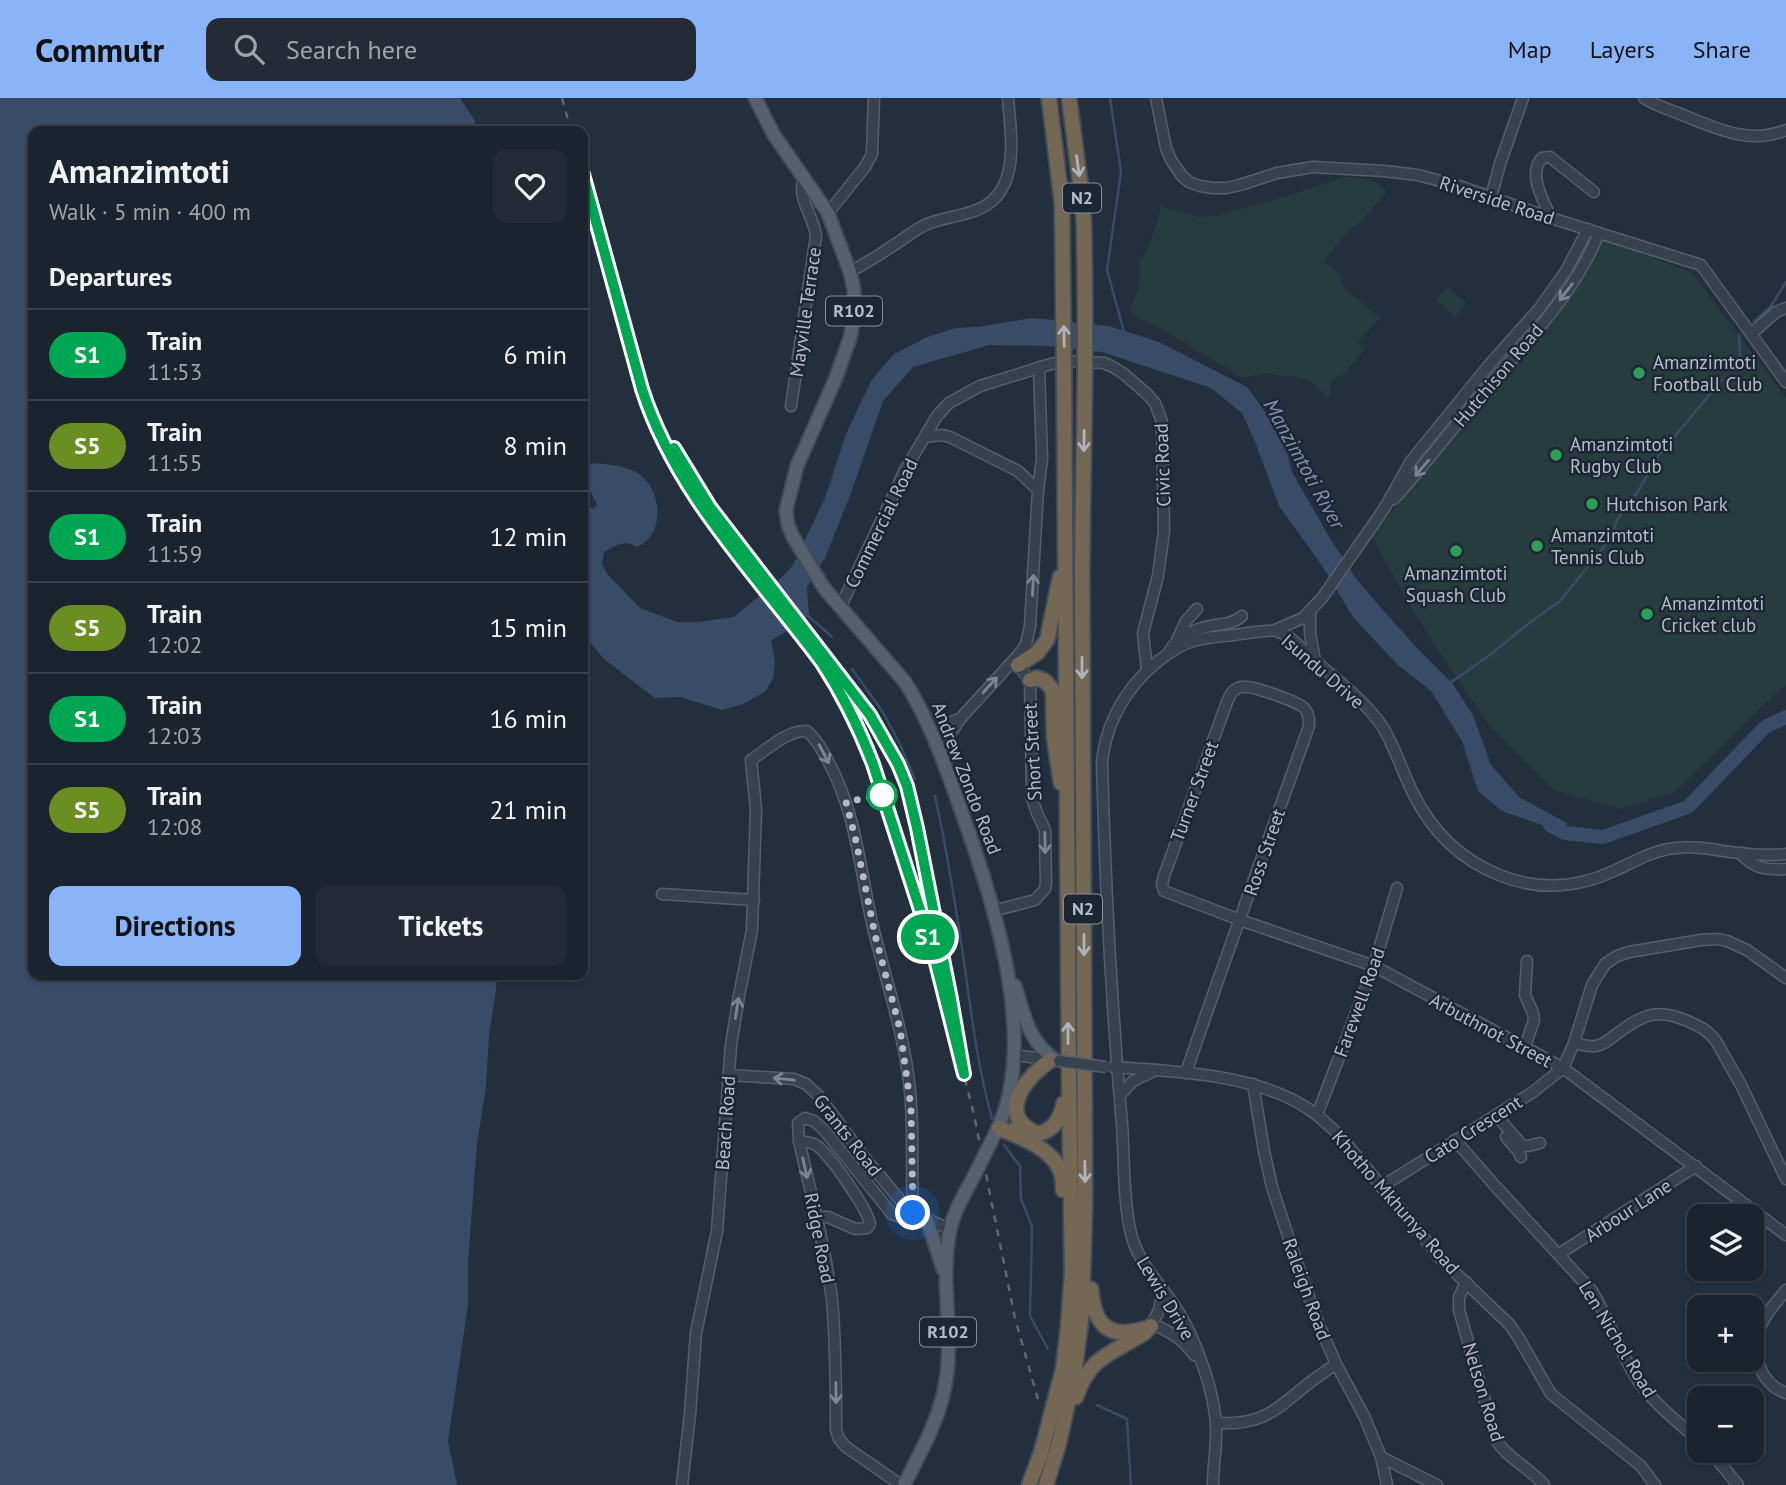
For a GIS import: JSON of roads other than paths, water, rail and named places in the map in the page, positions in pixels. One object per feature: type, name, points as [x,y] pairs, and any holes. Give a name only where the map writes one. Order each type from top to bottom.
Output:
[{"type":"highway","name":"N2","points":[[1029,1485],[1041,1453],[1063,1370],[1072,1273],[1062,204],[1049,98]]},
{"type":"highway","name":"N2","points":[[1046,1485],[1054,1462],[1076,1362],[1082,1313],[1085,1232],[1082,568],[1086,265],[1082,198],[1069,98]]},
{"type":"highway","points":[[1020,660],[1041,650],[1047,640],[1066,559]]},
{"type":"highway","points":[[1033,679],[1045,681],[1053,690],[1057,759],[1068,804]]},
{"type":"highway","points":[[999,1126],[1027,1081],[1039,1069],[1055,1060]]},
{"type":"highway","points":[[999,1126],[1037,1133],[1051,1129],[1059,1120],[1069,1078]]},
{"type":"highway","points":[[1016,1102],[1020,1122],[1037,1133]]},
{"type":"highway","points":[[999,1126],[1042,1150],[1060,1169],[1070,1307]]},
{"type":"highway","points":[[1085,1232],[1092,1306],[1101,1322],[1113,1332],[1123,1334],[1140,1331],[1152,1325]]},
{"type":"highway","points":[[1054,1462],[1080,1386],[1088,1371],[1094,1363],[1144,1333],[1152,1325]]},
{"type":"main road","name":"Andrew Zondo Road","points":[[755,98],[765,119],[828,213],[854,290],[852,328],[838,370],[793,480],[786,510],[788,525],[824,588],[905,682],[926,718],[968,830],[993,911],[1006,963],[1011,1001],[1014,1055],[1011,1091],[999,1126],[958,1206],[950,1228],[946,1279],[948,1344],[944,1391],[936,1418],[903,1485]]},
{"type":"main road","points":[[1006,963],[1030,1031],[1038,1045],[1055,1060]]},
{"type":"main road","points":[[927,1220],[946,1279]]},
{"type":"street","points":[[828,213],[865,167],[872,154],[874,98]]},
{"type":"street","points":[[850,272],[921,227],[977,210],[992,202],[1005,184],[1010,169],[1008,98]]},
{"type":"street","name":"Riverside Road","points":[[1156,98],[1171,160],[1182,176],[1199,186],[1213,188],[1240,185],[1298,169],[1335,167],[1418,175],[1700,265],[1786,382]]},
{"type":"street","points":[[1491,197],[1523,98]]},
{"type":"street","points":[[1644,98],[1740,136],[1759,137],[1786,130]]},
{"type":"street","points":[[1551,218],[1536,175],[1538,162],[1542,158],[1550,157],[1594,192]]},
{"type":"street","name":"Mayville Terrace","points":[[791,406],[816,236],[801,191],[804,179]]},
{"type":"street","points":[[1574,225],[1575,253]]},
{"type":"street","name":"Hutchison Road","points":[[1384,509],[1410,461],[1539,309],[1566,271],[1588,229]]},
{"type":"street","name":"Hutchison Road","points":[[1275,630],[1297,622],[1310,613],[1384,509],[1421,470],[1573,283],[1599,233]]},
{"type":"street","points":[[1751,334],[1776,312],[1786,308]]},
{"type":"street","name":"Civic Road","points":[[925,437],[942,409],[956,398],[996,380],[1067,361],[1095,362],[1113,367],[1147,394],[1159,412],[1163,431],[1164,531],[1158,576],[1144,626],[1147,670]]},
{"type":"street","points":[[940,750],[960,719],[1020,660],[1026,643],[1030,626],[1042,458],[1039,367]]},
{"type":"street","name":"Commercial Road","points":[[840,608],[896,486],[925,437],[950,437],[1018,471],[1038,490]]},
{"type":"street","points":[[1165,656],[1197,609]]},
{"type":"street","points":[[1310,613],[1310,634],[1315,661]]},
{"type":"street","points":[[1177,641],[1203,628],[1224,624],[1242,616]]},
{"type":"street","name":"Isundu Drive","points":[[1118,1068],[1109,953],[1102,762],[1108,735],[1127,693],[1147,670],[1165,656],[1176,648],[1198,640],[1275,630],[1290,639],[1339,681],[1380,724],[1432,825],[1456,850],[1486,869],[1517,881],[1546,886],[1586,882],[1653,853],[1676,848],[1786,855]]},
{"type":"street","points":[[1020,660],[1033,679]]},
{"type":"street","name":"Short Street","points":[[993,911],[1035,900],[1045,886],[1045,830],[1032,798],[1033,679]]},
{"type":"street","name":"Ross Street","points":[[1186,1073],[1309,726],[1303,706],[1252,688],[1238,688],[1230,695]]},
{"type":"street","name":"Turner Street","points":[[1163,888],[1166,870],[1230,695]]},
{"type":"street","points":[[926,718],[943,724],[960,719]]},
{"type":"street","name":"Beach Road","points":[[682,1485],[696,1334],[717,1231],[731,1045],[752,930],[756,808],[751,760],[791,734],[807,731],[818,742],[846,802],[875,935],[900,1029],[910,1090],[912,1187]]},
{"type":"street","name":"Isundu Drive","points":[[1740,853],[1755,866],[1786,869]]},
{"type":"street","name":"Arbuthnot Street","points":[[1163,888],[1172,895],[1374,966],[1563,1068],[1786,1235]]},
{"type":"street","name":"Farewell Road","points":[[1317,1115],[1374,966],[1397,888]]},
{"type":"street","points":[[663,894],[754,900]]},
{"type":"street","points":[[1563,1068],[1574,1043],[1592,985],[1605,964],[1629,952],[1717,939],[1747,950],[1786,978]]},
{"type":"street","points":[[1525,1047],[1534,1020],[1525,995],[1527,961]]},
{"type":"street","points":[[1574,1043],[1588,1046],[1602,1044],[1645,1015],[1658,1013],[1680,1017],[1699,1026],[1712,1035],[1741,1085],[1786,1180]]},
{"type":"street","name":"Khotho Mkhunya Road","points":[[1014,1055],[1106,1067],[1186,1073],[1253,1084],[1308,1108],[1340,1136],[1442,1260],[1495,1309],[1513,1330],[1551,1394],[1640,1466],[1655,1485]]},
{"type":"street","name":"Lewis Drive","points":[[1118,1068],[1130,1231],[1140,1257],[1186,1325],[1210,1389],[1216,1423],[1213,1485]]},
{"type":"street","name":"Cato Crescent","points":[[1381,1187],[1533,1092],[1563,1068]]},
{"type":"street","points":[[1120,1095],[1133,1081],[1156,1071]]},
{"type":"street","name":"Grants Road","points":[[729,1075],[794,1079],[806,1084],[819,1096],[865,1158],[913,1213]]},
{"type":"street","name":"Raleigh Road","points":[[1253,1084],[1264,1151],[1280,1212],[1317,1320],[1336,1364],[1364,1416],[1381,1457],[1387,1485]]},
{"type":"street","points":[[1493,1116],[1522,1144],[1528,1146],[1541,1143]]},
{"type":"street","points":[[1493,1116],[1521,1157]]},
{"type":"street","points":[[817,1217],[831,1217],[855,1229],[867,1228],[870,1224],[865,1211],[825,1154],[813,1143],[799,1141],[797,1127],[800,1120],[808,1119],[817,1123],[892,1214],[901,1217],[913,1213],[950,1228]]},
{"type":"street","name":"Len Nichol Road","points":[[1455,1140],[1585,1282],[1597,1299],[1639,1381],[1657,1404],[1687,1430]]},
{"type":"street","name":"Ridge Road","points":[[799,1141],[817,1217],[832,1301],[836,1430],[846,1447],[903,1485]]},
{"type":"street","name":"Arbour Lane","points":[[1559,1254],[1696,1166]]},
{"type":"street","points":[[891,1189],[902,1192],[912,1187],[913,1213]]},
{"type":"street","name":"Nelson Road","points":[[1466,1282],[1459,1297],[1459,1310],[1496,1440],[1502,1449],[1536,1475],[1544,1485]]},
{"type":"street","points":[[1786,1290],[1761,1324],[1757,1338],[1757,1357],[1765,1378],[1778,1390],[1786,1393]]},
{"type":"street","points":[[1163,1291],[1152,1325],[1177,1336],[1203,1370]]},
{"type":"street","points":[[1216,1423],[1231,1424],[1261,1418],[1278,1409],[1336,1364]]},
{"type":"street","points":[[1381,1457],[1437,1485]]},
{"type":"street","points":[[1720,1463],[1738,1485]]},
{"type":"water","points":[[0,98],[460,98],[476,126],[28,126],[28,980],[497,980],[477,1144],[468,1262],[468,1305],[448,1441],[457,1485],[0,1485]]},
{"type":"water","points":[[1033,318],[1109,326],[1159,342],[1247,387],[1283,436],[1292,472],[1355,577],[1415,646],[1452,683],[1473,715],[1491,765],[1519,797],[1567,823],[1565,833],[1502,811],[1478,791],[1462,741],[1431,691],[1397,664],[1353,617],[1323,567],[1279,506],[1242,413],[1211,388],[1102,352],[1048,346],[989,345],[913,367],[883,401],[825,558],[807,587],[809,616],[771,641],[775,661],[773,678],[766,691],[743,704],[722,710],[680,697],[655,698],[604,659],[588,640],[588,504],[593,509],[597,505],[588,486],[588,464],[613,465],[639,474],[652,490],[658,512],[653,532],[646,541],[637,547],[628,543],[621,544],[604,552],[602,564],[608,575],[640,608],[677,622],[734,617],[793,565],[825,498],[846,434],[871,381],[893,355],[927,337],[956,328]]},
{"type":"waterway","points":[[1110,98],[1121,172],[1107,270],[1124,332]]},
{"type":"waterway","points":[[1754,322],[1771,306],[1786,282]]},
{"type":"waterway","points":[[1737,367],[1740,356],[1739,335]]},
{"type":"waterway","points":[[1450,683],[1560,601],[1612,535],[1617,520],[1659,455],[1722,380]]},
{"type":"waterway","points":[[806,614],[832,637]]},
{"type":"waterway","points":[[852,669],[882,711],[915,779]]},
{"type":"waterway","name":"Manzimtoti River","points":[[1550,825],[1565,833],[1603,837],[1688,807],[1765,727],[1786,717]]},
{"type":"waterway","points":[[935,796],[978,1058],[992,1118]]},
{"type":"waterway","points":[[1004,1145],[1020,1166],[1021,1199],[1032,1226],[1030,1316],[1048,1349]]},
{"type":"waterway","points":[[1097,1405],[1127,1419],[1131,1485]]},
{"type":"railway","points":[[562,98],[570,126]]},
{"type":"railway","points":[[588,192],[642,389],[657,427],[702,507],[837,686],[873,764],[932,947],[974,1115],[1015,1318],[1039,1403]]},
{"type":"railway","points":[[840,676],[885,738],[907,786],[942,951]]},
{"type":"train","name":"S1","points":[[588,192],[642,389],[668,452],[702,507],[822,663],[837,686],[861,735],[873,764],[932,947],[964,1074],[917,828],[907,786],[898,764],[870,715],[710,507],[674,448]]},
{"type":"place","name":"Amanzimtoti Football Club","points":[[1639,373]]},
{"type":"place","name":"Amanzimtoti Rugby Club","points":[[1556,455]]},
{"type":"place","name":"Hutchison Park","points":[[1592,504]]},
{"type":"place","name":"Amanzimtoti Tennis Club","points":[[1537,546]]},
{"type":"place","name":"Amanzimtoti Squash Club","points":[[1456,551]]},
{"type":"place","name":"Amanzimtoti Cricket club","points":[[1647,614]]}]
